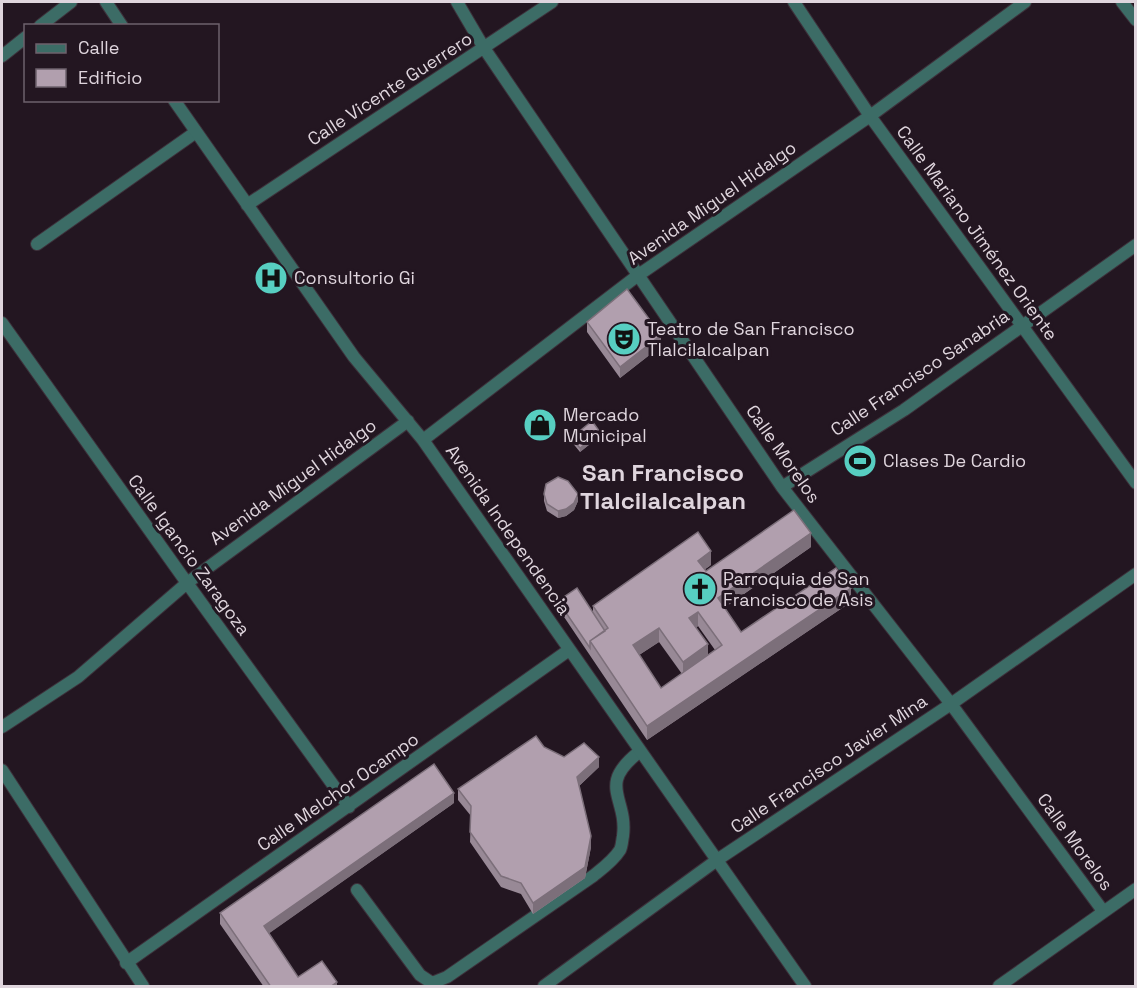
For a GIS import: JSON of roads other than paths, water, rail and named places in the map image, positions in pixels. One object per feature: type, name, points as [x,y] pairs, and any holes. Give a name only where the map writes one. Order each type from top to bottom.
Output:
[{"type":"street","points":[[43,24],[71,2]]},
{"type":"street","points":[[106,2],[121,24]]},
{"type":"street","name":"Calle Morelos","points":[[457,2],[484,48],[782,487],[951,704],[1103,911]]},
{"type":"street","name":"Calle Vicente Guerrero","points":[[247,205],[552,2]]},
{"type":"street","name":"Calle Mariano Jiménez Oriente","points":[[794,2],[870,116],[1136,483]]},
{"type":"street","name":"Avenida Miguel Hidalgo","points":[[423,440],[637,276],[870,116],[1025,2]]},
{"type":"street","points":[[1122,2],[1136,20]]},
{"type":"street","points":[[2,56],[24,39]]},
{"type":"street","name":"Avenida Independencia","points":[[175,102],[354,357],[423,440],[805,987]]},
{"type":"street","points":[[37,244],[196,132]]},
{"type":"street","name":"Calle Francisco Sanabria","points":[[782,487],[903,410],[1136,245]]},
{"type":"street","name":"Calle Igancio Zaragoza","points":[[2,322],[349,807]]},
{"type":"street","name":"Avenida Miguel Hidalgo","points":[[2,727],[78,677],[187,583],[408,421]]},
{"type":"street","name":"Calle Francisco Javier Mina","points":[[544,987],[717,860],[951,704],[1136,574]]},
{"type":"street","name":"Calle Melchor Ocampo","points":[[126,963],[569,650]]},
{"type":"street","points":[[357,890],[420,975],[432,983],[447,978],[613,860],[621,848],[624,833],[623,813],[616,795],[616,780],[627,762],[639,752]]},
{"type":"street","points":[[2,770],[143,987]]},
{"type":"street","points":[[999,987],[1136,889]]},
{"type":"place","name":"Consultorio Gi","points":[[271,278]]},
{"type":"place","name":"Teatro de San Francisco Tlalcilalcalpan","points":[[624,339]]},
{"type":"place","name":"Mercado Municipal","points":[[540,425]]},
{"type":"place","name":"Clases De Cardio","points":[[860,461]]},
{"type":"place","name":"Parroquia de San Francisco de Asis","points":[[700,589]]},
{"type":"district","name":"San Francisco Tlalcilalcalpan","points":[[663,487]]}]
